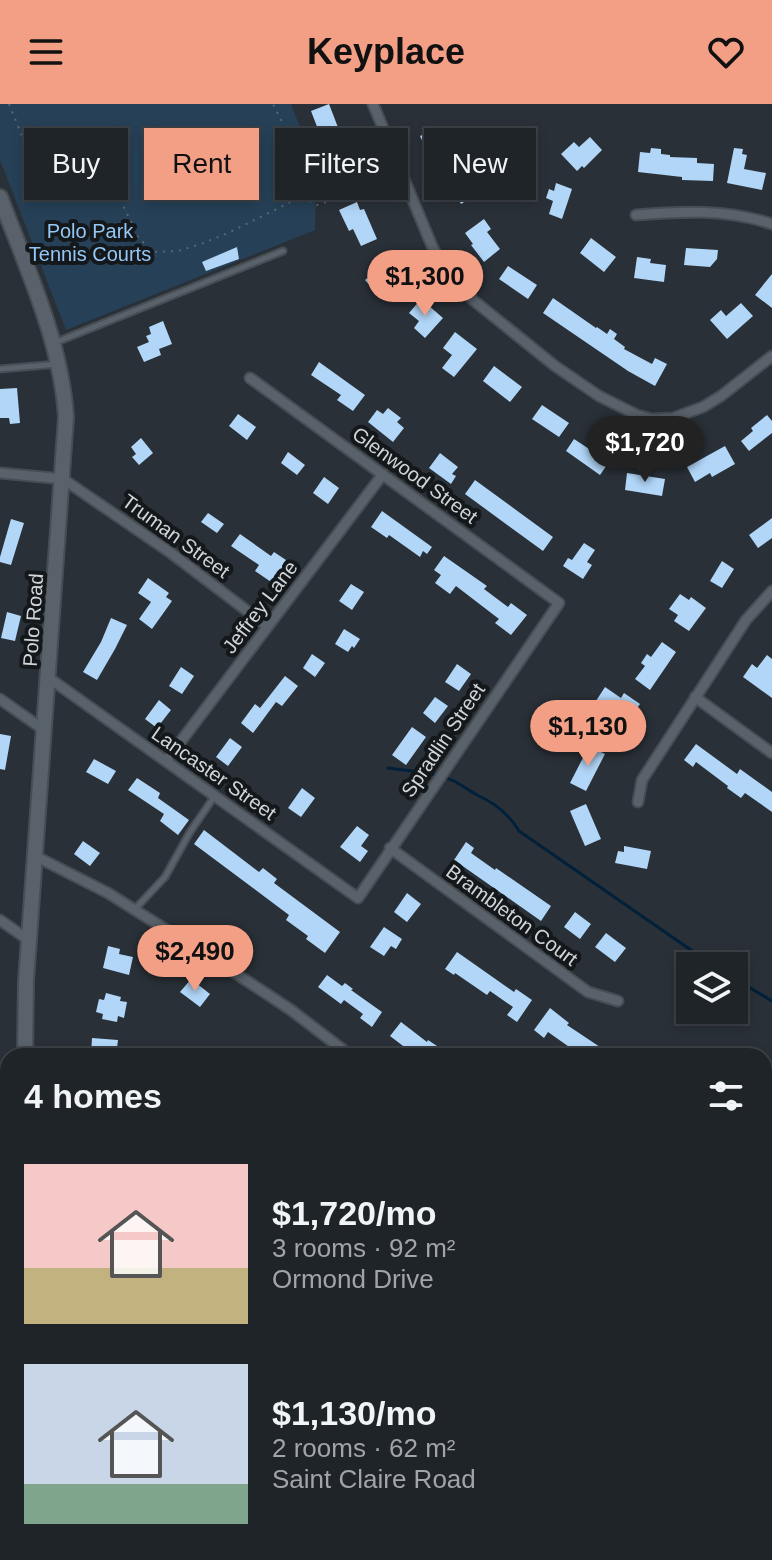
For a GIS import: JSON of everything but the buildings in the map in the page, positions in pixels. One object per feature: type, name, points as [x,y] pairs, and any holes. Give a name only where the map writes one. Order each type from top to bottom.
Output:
[{"type":"main road","name":"Polo Road","points":[[0,197],[53,343],[65,394],[66,417],[26,981],[25,1048]]},
{"type":"street","points":[[373,104],[383,128]]},
{"type":"street","points":[[408,190],[432,246],[457,285],[555,366],[617,406],[652,419],[689,413],[721,396],[772,356]]},
{"type":"street","points":[[636,215],[688,211],[730,214],[772,224]]},
{"type":"street","name":"Glenwood Street","points":[[250,378],[559,603]]},
{"type":"street","points":[[0,473],[63,479]]},
{"type":"street","name":"Jeffrey Lane","points":[[166,761],[383,474]]},
{"type":"street","name":"Truman Street","points":[[63,479],[171,553],[267,626]]},
{"type":"street","points":[[638,802],[642,780],[746,620],[772,591]]},
{"type":"street","name":"Spradlin Street","points":[[358,898],[559,603]]},
{"type":"street","name":"Lancaster Street","points":[[49,678],[358,898]]},
{"type":"street","points":[[695,697],[772,753]]},
{"type":"street","points":[[0,699],[44,730]]},
{"type":"street","name":"Brambleton Court","points":[[390,848],[588,992],[618,1001]]},
{"type":"street","points":[[35,856],[108,893],[291,1010],[341,1048]]},
{"type":"street","points":[[0,920],[30,941]]},
{"type":"lane","points":[[53,343],[283,251]]},
{"type":"lane","points":[[0,369],[59,364]]},
{"type":"lane","points":[[134,910],[165,877],[215,796]]},
{"type":"path","points":[[9,104],[44,190],[58,199],[100,190],[112,192],[120,199],[139,239],[156,252],[178,251],[228,233],[291,200]]},
{"type":"path","points":[[273,104],[285,128]]},
{"type":"path","points":[[307,200],[317,205],[334,200]]},
{"type":"green space","name":"Polo Park Tennis Courts","points":[[0,104],[291,104],[301,128],[275,128],[275,200],[315,200],[315,230],[66,330],[0,160]]},
{"type":"waterway","points":[[388,768],[448,779],[490,802],[506,814],[519,831],[694,952]]},
{"type":"waterway","points":[[748,986],[772,1001]]}]
